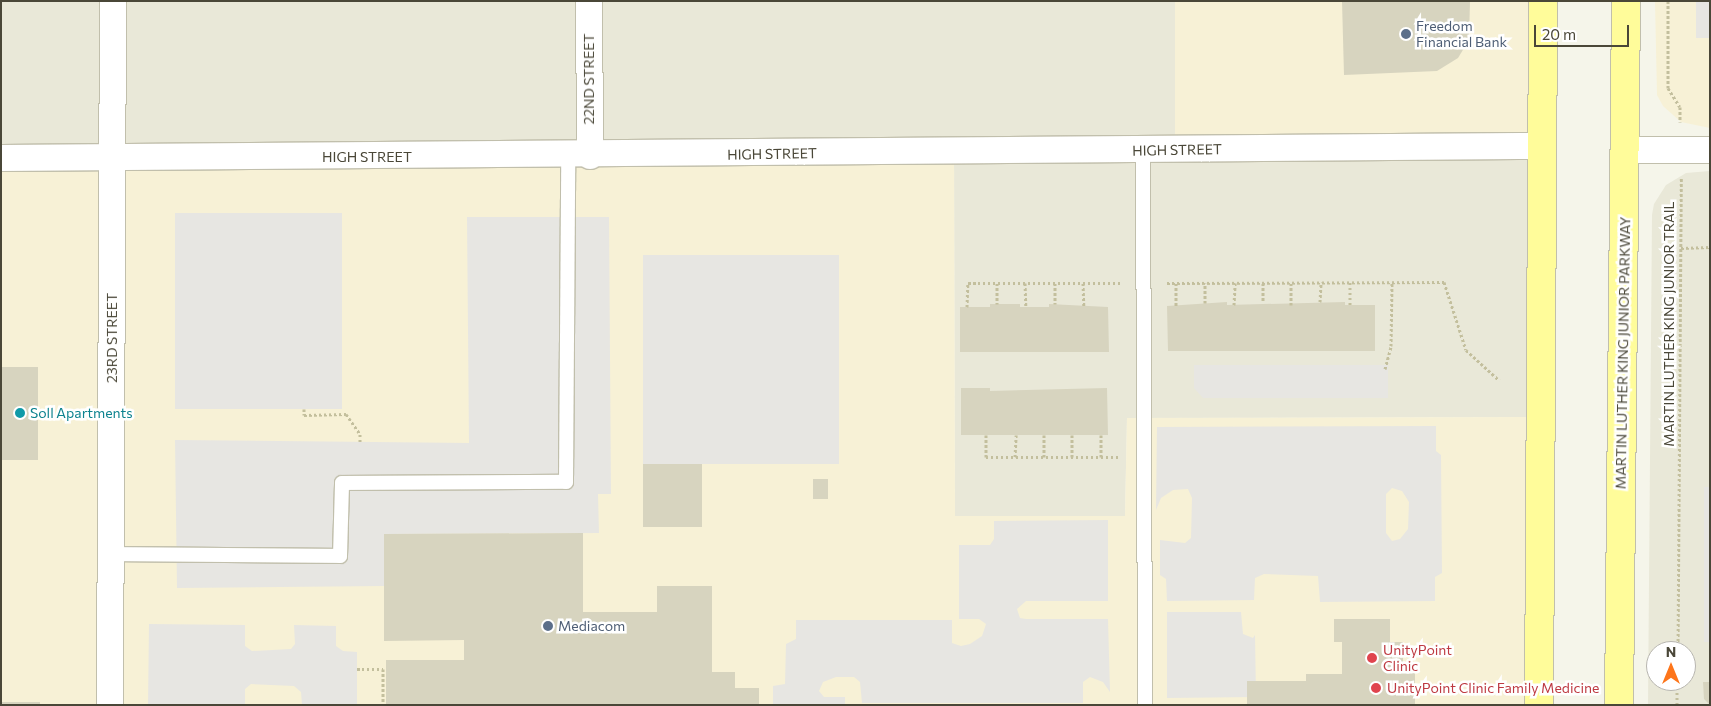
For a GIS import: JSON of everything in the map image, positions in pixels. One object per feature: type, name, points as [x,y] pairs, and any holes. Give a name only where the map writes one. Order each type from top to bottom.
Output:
[{"type":"main road","points":[[1540,705],[1543,1]]},
{"type":"main road","name":"MARTIN LUTHER KING JUNIOR PARKWAY","points":[[1619,705],[1626,1]]},
{"type":"street","name":"23RD STREET","points":[[110,705],[113,1]]},
{"type":"street","name":"22ND STREET","points":[[579,156],[589,1]]},
{"type":"street","name":"HIGH STREET","points":[[1,158],[579,156],[1542,146]]},
{"type":"street","points":[[1625,150],[1710,150]]},
{"type":"lane","points":[[1143,150],[1145,705]]},
{"type":"lane","points":[[111,554],[340,556],[342,483],[566,482],[579,156]]},
{"type":"path","name":"MARTIN LUTHER KING JUNIOR TRAIL","points":[[1668,1],[1668,88],[1680,107],[1681,150],[1678,641]]},
{"type":"path","points":[[1681,248],[1710,247]]},
{"type":"path","points":[[1320,302],[1321,282]]},
{"type":"path","points":[[1350,282],[1350,305]]},
{"type":"path","points":[[1385,369],[1391,346],[1392,282]]},
{"type":"path","points":[[967,307],[968,283],[1444,282],[1466,350],[1499,380]]},
{"type":"path","points":[[997,283],[997,304]]},
{"type":"path","points":[[1025,283],[1026,307]]},
{"type":"path","points":[[1054,283],[1054,304]]},
{"type":"path","points":[[1083,283],[1084,307]]},
{"type":"path","points":[[1176,283],[1176,306]]},
{"type":"path","points":[[1205,283],[1205,303]]},
{"type":"path","points":[[1234,305],[1235,283]]},
{"type":"path","points":[[1263,283],[1263,302]]},
{"type":"path","points":[[1291,283],[1291,305]]},
{"type":"path","points":[[304,410],[304,415],[346,414],[360,434],[360,442]]},
{"type":"path","points":[[986,435],[986,457],[1144,457]]},
{"type":"path","points":[[1015,457],[1016,435]]},
{"type":"path","points":[[1044,435],[1044,457]]},
{"type":"path","points":[[1072,435],[1072,457]]},
{"type":"path","points":[[1101,435],[1101,457]]},
{"type":"path","points":[[357,669],[383,669],[383,705]]},
{"type":"path","points":[[1677,691],[1677,705]]},
{"type":"shaded area","points":[[1,1],[1175,1],[1179,150],[1542,146],[1541,417],[1127,418],[1125,516],[955,516],[954,152],[1,158]]},
{"type":"shaded area","points":[[1175,1],[1543,1],[1543,150],[1175,150]]},
{"type":"shaded area","points":[[1655,1],[1710,1],[1710,128],[1681,122],[1663,106],[1657,95]]},
{"type":"shaded area","points":[[1696,1],[1710,1],[1710,38],[1696,38]]},
{"type":"shaded area","points":[[954,152],[955,516],[1125,516],[1127,418],[1541,417],[1539,705],[1,705],[1,158]]},
{"type":"shaded area","points":[[1710,171],[1710,705],[1648,705],[1648,691],[1696,691],[1696,641],[1649,641],[1652,215],[1654,204],[1666,185],[1686,173]]},
{"type":"shaded area","points":[[175,213],[342,213],[342,409],[175,409]]},
{"type":"shaded area","points":[[467,217],[609,217],[611,494],[598,494],[599,533],[385,534],[384,586],[177,588],[175,440],[469,443]]},
{"type":"shaded area","points":[[643,255],[839,255],[839,464],[643,464]]},
{"type":"shaded area","points":[[1194,365],[1388,365],[1388,398],[1203,398],[1194,388]]},
{"type":"shaded area","points":[[1436,426],[1436,451],[1441,455],[1442,573],[1435,577],[1435,601],[1320,602],[1318,576],[1264,574],[1255,578],[1254,600],[1167,601],[1166,579],[1160,575],[1160,540],[1185,543],[1191,538],[1192,498],[1188,489],[1173,490],[1161,498],[1156,510],[1157,427]],"holes":[[[1392,488],[1402,491],[1409,502],[1408,529],[1400,539],[1392,541],[1386,533],[1386,494]]]},
{"type":"shaded area","points":[[1704,487],[1710,487],[1710,642],[1704,642]]},
{"type":"shaded area","points":[[1108,520],[1108,601],[1026,601],[1017,609],[1020,618],[1026,619],[1108,619],[1110,692],[1103,682],[1090,677],[1083,682],[1083,703],[862,703],[860,682],[854,677],[836,677],[823,682],[819,691],[824,697],[845,697],[845,705],[773,705],[773,686],[785,684],[786,644],[796,639],[796,620],[952,620],[952,643],[961,646],[970,644],[982,636],[986,624],[979,619],[959,619],[959,545],[990,545],[994,539],[994,521]]},
{"type":"shaded area","points":[[1167,612],[1241,612],[1243,634],[1253,638],[1255,635],[1256,697],[1167,698]]},
{"type":"shaded area","points":[[149,624],[245,625],[245,646],[252,651],[291,649],[295,644],[294,625],[336,626],[336,646],[343,651],[357,652],[357,705],[302,705],[301,692],[294,686],[251,684],[245,689],[245,705],[148,705]]},
{"type":"building","name":"Freedom Financial Bank","points":[[1342,1],[1470,1],[1469,40],[1458,58],[1437,71],[1344,75]]},
{"type":"building","points":[[1227,302],[1227,305],[1345,302],[1345,305],[1375,305],[1375,351],[1168,351],[1167,306]]},
{"type":"building","points":[[990,304],[1020,304],[1020,307],[1049,307],[1049,304],[1108,307],[1109,352],[960,352],[960,307],[990,307]]},
{"type":"building","name":"Soll Apartments","points":[[1,367],[38,367],[38,460],[1,460]]},
{"type":"building","points":[[961,388],[990,388],[990,391],[1107,388],[1108,435],[961,435]]},
{"type":"building","points":[[643,464],[702,464],[702,527],[643,527]]},
{"type":"building","points":[[813,479],[828,479],[828,499],[813,499]]},
{"type":"building","name":"Mediacom","points":[[583,533],[583,612],[657,612],[657,586],[712,586],[712,672],[735,672],[735,688],[759,688],[759,705],[386,705],[386,660],[464,660],[464,640],[384,641],[384,534]]},
{"type":"building","name":"UnityPoint Clinic","points":[[1334,619],[1390,619],[1390,642],[1403,642],[1403,673],[1415,673],[1415,705],[1247,705],[1247,681],[1306,681],[1306,674],[1342,674],[1342,642],[1334,642]]},
{"type":"building","points":[[1703,682],[1710,682],[1710,705],[1704,699]]},
{"type":"building","points":[[1,702],[40,702],[40,705],[1,705]]},
{"type":"place","name":"Freedom Financial Bank","points":[[1406,34]]},
{"type":"place","name":"Soll Apartments","points":[[20,413]]},
{"type":"place","name":"Mediacom","points":[[548,626]]},
{"type":"place","name":"UnityPoint Clinic","points":[[1372,658]]},
{"type":"place","name":"UnityPoint Clinic Family Medicine","points":[[1376,688]]}]
